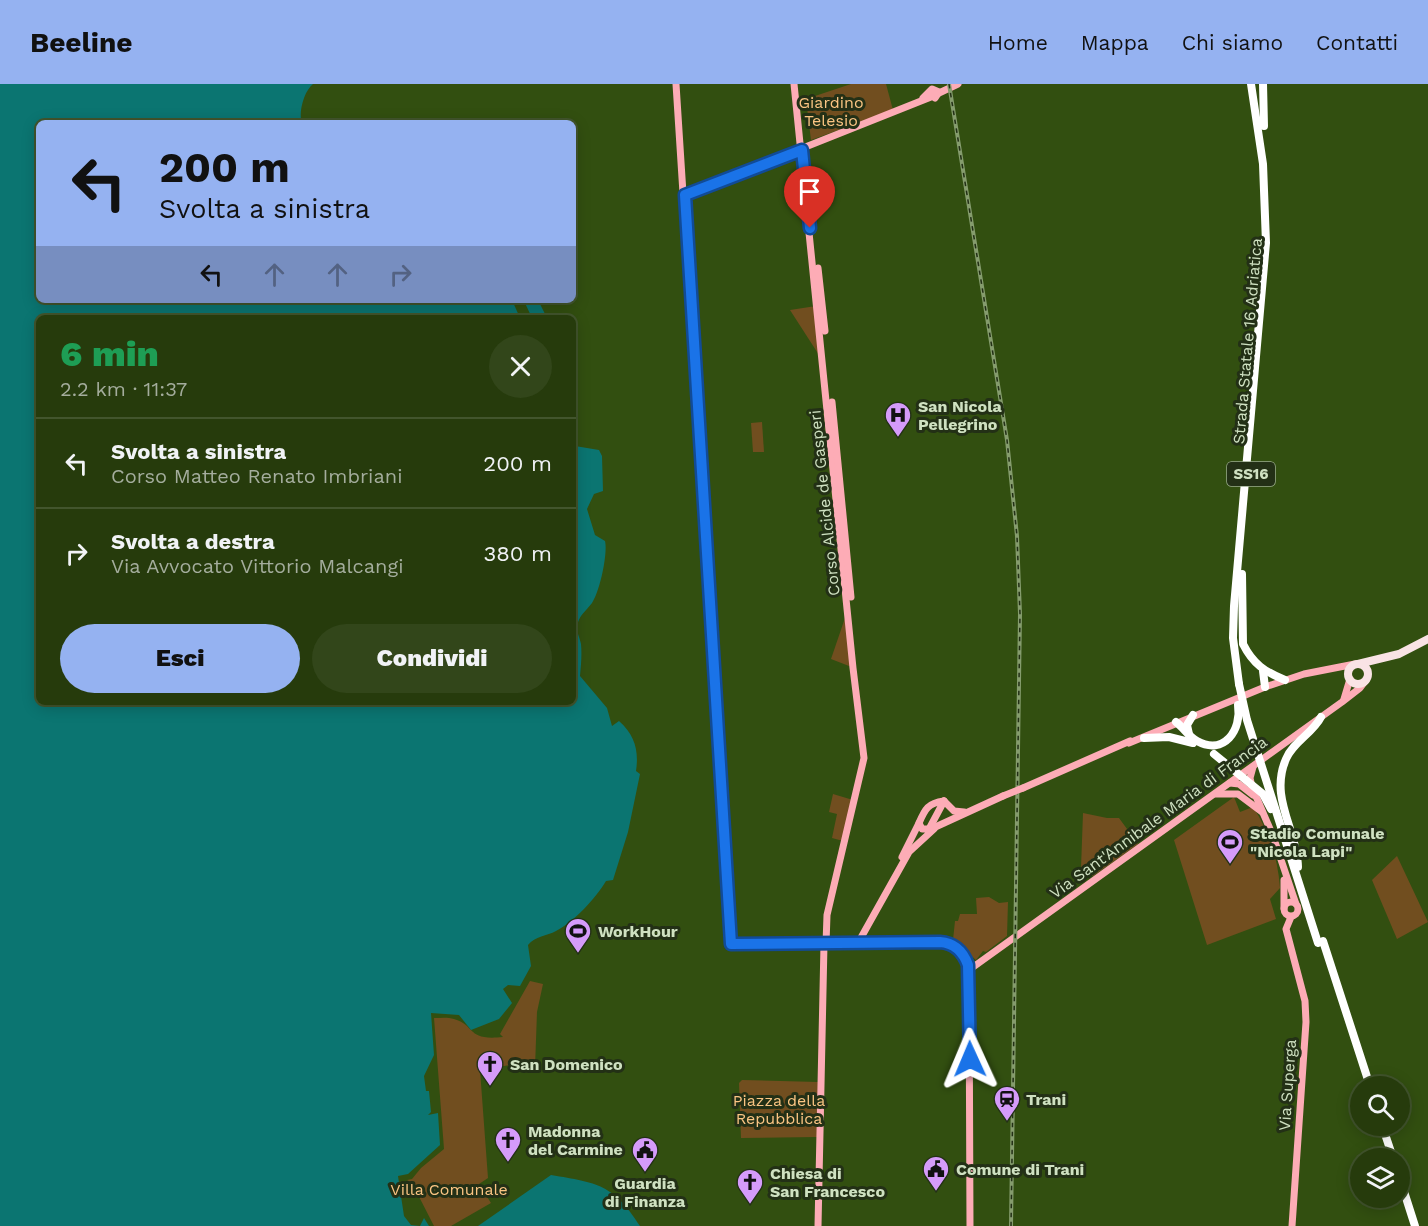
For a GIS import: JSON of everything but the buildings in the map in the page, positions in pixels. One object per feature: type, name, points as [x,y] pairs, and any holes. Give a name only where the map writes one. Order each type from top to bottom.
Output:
[{"type":"highway","name":"Strada Statale 16 Adriatica","points":[[1251,84],[1263,164],[1266,243],[1234,606],[1233,638],[1238,681],[1247,720],[1340,1003],[1366,1076]]},
{"type":"highway","name":"Strada Statale 16 Adriatica","points":[[1256,84],[1264,126],[1270,180],[1271,245],[1238,623],[1238,681],[1320,942]]},
{"type":"highway","name":"SS16","points":[[1263,84],[1264,126]]},
{"type":"highway","name":"SS16","points":[[1242,574],[1243,644],[1248,654],[1263,671],[1285,680]]},
{"type":"highway","points":[[1263,671],[1265,687]]},
{"type":"highway","name":"SS16","points":[[1144,738],[1187,738],[1207,746],[1224,743],[1234,734],[1238,726],[1238,681]]},
{"type":"highway","points":[[1187,738],[1187,725],[1193,715]]},
{"type":"highway","name":"SS16","points":[[1298,867],[1298,854],[1280,792],[1286,758],[1321,717]]},
{"type":"highway","points":[[1176,722],[1177,732],[1187,738]]},
{"type":"highway","name":"SS16","points":[[1187,738],[1214,754],[1263,794],[1320,942]]},
{"type":"highway","name":"Strada Statale 16 Adriatica","points":[[1344,1014],[1361,1076]]},
{"type":"highway","points":[[1404,1208],[1409,1226]]},
{"type":"highway","points":[[1409,1208],[1415,1226]]},
{"type":"main road","points":[[1382,660],[1366,679],[1358,683],[1350,678],[1350,668],[1357,664],[1382,660],[1428,639]]},
{"type":"main road","points":[[1357,664],[1366,668],[1366,679]]},
{"type":"street","points":[[676,84],[685,195],[731,944],[949,944],[963,954],[969,970],[970,1226]]},
{"type":"street","name":"Corso Alcide de Gasperi","points":[[797,84],[864,758],[827,915],[820,1080],[818,1226]]},
{"type":"street","points":[[938,91],[949,84]]},
{"type":"street","points":[[685,195],[908,106],[930,95],[932,89],[938,91],[958,84]]},
{"type":"street","points":[[894,876],[915,845],[929,831],[967,812],[1176,722],[1265,687],[1285,680],[1357,664]]},
{"type":"street","points":[[1331,670],[1340,670],[1350,678],[1342,702]]},
{"type":"street","name":"Via Sant'Annibale Maria di Francia","points":[[969,970],[1342,702],[1360,688],[1366,679]]},
{"type":"street","points":[[1129,743],[1163,728]]},
{"type":"street","name":"Via Superga","points":[[1253,767],[1250,778],[1298,912],[1286,924],[1305,1001],[1306,1020],[1292,1226]]},
{"type":"street","points":[[1230,783],[1238,794],[1264,813]]},
{"type":"street","points":[[1230,783],[1248,789],[1257,799]]},
{"type":"street","points":[[1216,794],[1238,794]]},
{"type":"street","points":[[944,801],[954,811],[967,812]]},
{"type":"street","points":[[858,943],[894,876],[927,806],[944,801]]},
{"type":"street","points":[[929,831],[944,801]]},
{"type":"street","points":[[927,806],[934,806],[938,811]]},
{"type":"street","points":[[919,823],[922,829],[929,831]]},
{"type":"street","name":"Via Superga","points":[[1284,871],[1284,909],[1281,922],[1291,948]]},
{"type":"street","points":[[1291,917],[1284,909],[1289,903],[1296,904]]},
{"type":"green space","name":"Giardino Telesio","points":[[851,84],[886,84],[893,110],[811,140],[806,99]]},
{"type":"green space","points":[[816,306],[819,355],[790,310]]},
{"type":"green space","points":[[762,422],[764,452],[753,452],[751,423]]},
{"type":"green space","points":[[845,618],[851,666],[831,659]]},
{"type":"green space","points":[[833,794],[853,800],[843,841],[832,838],[837,814],[829,812]]},
{"type":"green space","name":"Stadio Comunale \"Nicola Lapi\"","points":[[1234,797],[1240,812],[1253,807],[1272,846],[1280,888],[1270,899],[1276,919],[1207,945],[1174,840]]},
{"type":"green space","points":[[1083,813],[1119,818],[1138,844],[1093,876],[1090,876],[1090,869],[1081,868]]},
{"type":"green space","points":[[1397,856],[1428,922],[1397,939],[1372,880]]},
{"type":"green space","points":[[989,897],[999,903],[1008,902],[1007,936],[986,952],[983,951],[976,960],[953,940],[955,921],[958,921],[960,914],[977,914],[976,898]]},
{"type":"green space","name":"Villa Comunale","points":[[530,981],[543,984],[537,1012],[535,1068],[523,1063],[480,1070],[488,1178],[479,1184],[491,1203],[451,1226],[434,1226],[412,1183],[407,1180],[412,1179],[421,1168],[444,1149],[434,1018],[454,1019],[483,1037],[503,1037],[500,1034]]},
{"type":"green space","name":"Piazza della Repubblica","points":[[742,1080],[818,1082],[817,1137],[741,1138],[739,1083]]},
{"type":"water","points":[[0,84],[313,84],[303,102],[301,120],[36,120],[36,303],[513,303],[519,315],[36,315],[36,705],[576,705],[576,446],[599,450],[602,456],[603,491],[594,494],[587,509],[595,535],[605,541],[606,547],[595,597],[581,616],[577,626],[581,648],[580,676],[607,708],[612,726],[619,721],[629,732],[635,744],[636,771],[640,774],[628,832],[613,880],[606,881],[577,916],[556,931],[528,945],[531,966],[520,986],[508,985],[503,989],[512,1003],[499,1019],[471,1030],[459,1015],[431,1013],[434,1055],[424,1076],[426,1091],[429,1091],[431,1112],[428,1115],[438,1113],[440,1145],[408,1174],[398,1176],[404,1216],[411,1225],[420,1226],[0,1226]]},
{"type":"water","points":[[525,303],[540,303],[546,315],[531,315]]},
{"type":"water","points":[[551,1175],[581,1180],[603,1188],[621,1201],[640,1226],[478,1226]]},
{"type":"water","points":[[424,1218],[429,1226],[420,1226]]},
{"type":"railway","points":[[949,84],[1007,440],[1017,536],[1020,614],[1011,1226]]},
{"type":"place","name":"San Nicola Pellegrino","points":[[898,438]]},
{"type":"place","name":"Stadio Comunale \"Nicola Lapi\"","points":[[1230,865]]},
{"type":"place","name":"WorkHour","points":[[578,954]]},
{"type":"place","name":"San Domenico","points":[[490,1087]]},
{"type":"place","name":"Trani","points":[[1007,1122]]},
{"type":"place","name":"Madonna del Carmine","points":[[508,1163]]},
{"type":"place","name":"Guardia di Finanza","points":[[645,1173]]},
{"type":"place","name":"Comune di Trani","points":[[936,1192]]},
{"type":"place","name":"Chiesa di San Francesco","points":[[750,1205]]},
{"type":"route","points":[[810,228],[802,150],[685,195],[731,944],[940,942],[954,946],[963,954],[969,970],[970,1059]]}]
